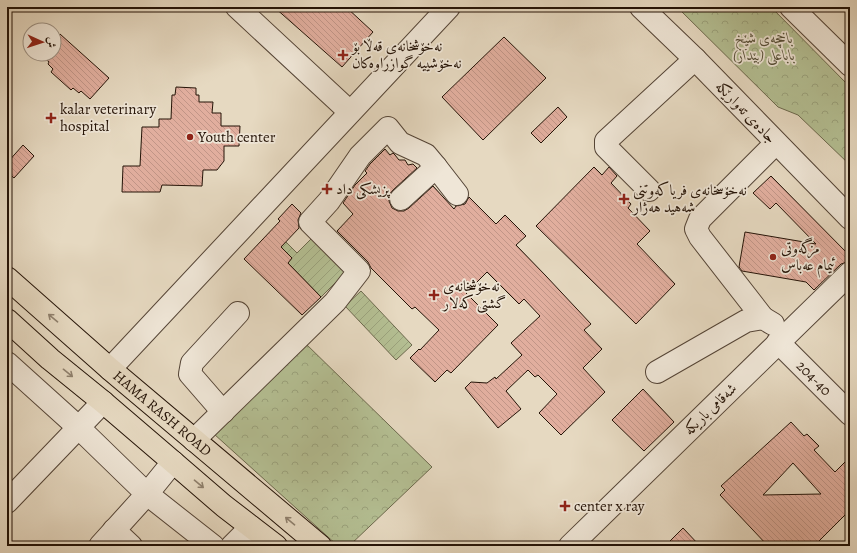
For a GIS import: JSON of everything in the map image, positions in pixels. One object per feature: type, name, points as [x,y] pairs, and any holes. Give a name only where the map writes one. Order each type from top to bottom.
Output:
[{"type":"highway","name":"HAMA RASH ROAD","points":[[7,278],[194,440],[320,546]]},
{"type":"highway","name":"HAMA RASH ROAD","points":[[7,320],[50,359],[251,527],[276,546]]},
{"type":"highway","points":[[50,359],[72,334]]},
{"type":"street","points":[[237,7],[350,112]]},
{"type":"street","points":[[110,368],[449,7]]},
{"type":"street","name":"جادەی تەوارێکە","points":[[641,7],[695,59],[850,218]]},
{"type":"street","points":[[804,11],[850,65]]},
{"type":"street","points":[[649,190],[606,147],[606,141],[695,59]]},
{"type":"street","points":[[194,440],[335,302],[359,271],[310,222],[329,201],[360,156],[388,128],[400,143],[426,155],[457,194]]},
{"type":"street","points":[[657,372],[746,321],[763,318],[700,237],[696,228],[700,220],[776,142]]},
{"type":"street","points":[[401,199],[436,167]]},
{"type":"street","name":"شەقامی باریکە","points":[[570,546],[850,274]]},
{"type":"street","points":[[223,412],[190,374],[192,363],[238,313]]},
{"type":"street","name":"204-40","points":[[763,318],[783,338],[850,414]]},
{"type":"street","points":[[7,363],[78,426],[147,494],[213,546]]},
{"type":"street","points":[[7,502],[78,426],[103,402]]},
{"type":"street","points":[[100,546],[147,494],[173,462]]},
{"type":"street","points":[[232,546],[251,527]]},
{"type":"street","points":[[114,530],[131,546]]},
{"type":"green space","name":"باخچەی شێخ باباعلی (بێدار)","points":[[677,7],[771,7],[850,87],[850,165],[798,115],[778,107]]},
{"type":"green space","points":[[315,235],[349,269],[321,297],[288,263],[292,258],[275,241],[280,236],[297,253]]},
{"type":"green space","points":[[361,291],[412,345],[396,360],[345,306]]},
{"type":"green space","points":[[304,342],[432,467],[349,546],[338,546],[214,434]]},
{"type":"building","points":[[274,7],[346,7],[373,32],[342,67]]},
{"type":"building","points":[[62,36],[109,78],[90,99],[81,91],[79,93],[73,88],[71,90],[51,72],[53,69],[48,64],[49,62],[62,62]]},
{"type":"building","points":[[504,37],[546,78],[483,140],[442,97]]},
{"type":"building","name":"Youth center","points":[[176,87],[196,88],[196,95],[199,95],[199,102],[213,102],[212,113],[221,113],[221,126],[240,126],[239,146],[224,146],[224,161],[217,170],[203,170],[202,186],[162,185],[160,192],[122,192],[123,166],[140,166],[142,127],[159,127],[159,119],[171,119],[172,95],[175,95]]},
{"type":"building","points":[[558,107],[567,117],[541,143],[531,133]]},
{"type":"building","points":[[23,145],[34,156],[14,178],[7,172],[7,163]]},
{"type":"building","points":[[385,149],[390,155],[393,153],[399,160],[405,160],[408,165],[413,164],[417,168],[389,195],[389,201],[392,208],[398,211],[404,211],[433,186],[454,209],[456,206],[465,204],[469,197],[496,224],[505,215],[526,236],[516,245],[591,324],[584,330],[602,349],[583,368],[605,392],[561,435],[539,413],[557,394],[538,375],[535,377],[528,370],[506,391],[521,409],[498,428],[465,388],[471,382],[487,383],[495,377],[496,379],[522,355],[511,343],[540,316],[524,299],[519,304],[487,272],[466,293],[498,325],[451,373],[447,370],[435,382],[410,358],[439,330],[415,307],[412,309],[337,231],[353,214],[343,203],[355,185],[367,173],[365,171],[370,164]]},
{"type":"building","points":[[594,167],[602,175],[609,167],[617,176],[611,183],[631,204],[628,208],[650,231],[637,244],[675,284],[636,324],[536,226]]},
{"type":"building","points":[[771,176],[850,256],[850,261],[841,264],[814,290],[806,282],[742,271],[739,267],[745,232],[816,244],[776,203],[770,209],[753,193]]},
{"type":"building","points":[[292,204],[301,213],[298,220],[299,228],[281,247],[292,258],[288,263],[321,297],[302,315],[244,259],[280,221],[278,219]]},
{"type":"building","points":[[643,389],[674,422],[644,451],[612,420]]},
{"type":"building","points":[[791,422],[804,436],[807,434],[819,446],[814,450],[835,472],[850,457],[850,510],[814,546],[768,546],[720,495],[725,490],[721,486]],"holes":[[[793,463],[821,494],[763,495]]]},
{"type":"building","points":[[683,528],[700,546],[665,546]]},
{"type":"place","name":"نەخۆشخانەی قەڵا بۆ نەخۆشییە گوازراوەکان","points":[[343,55]]},
{"type":"place","name":"kalar veterinary hospital","points":[[51,118]]},
{"type":"place","name":"Youth center","points":[[190,137]]},
{"type":"place","name":"پزیشکی داد","points":[[327,189]]},
{"type":"place","name":"نەخۆسخانەی فریاکەوتنی شەهید هەژار","points":[[624,199]]},
{"type":"place","name":"مزگەوتی ئیمام عەباس","points":[[773,257]]},
{"type":"place","name":"نەخۆشخانەی گشتی کەلار","points":[[434,295]]},
{"type":"place","name":"center x ray","points":[[565,506]]}]
